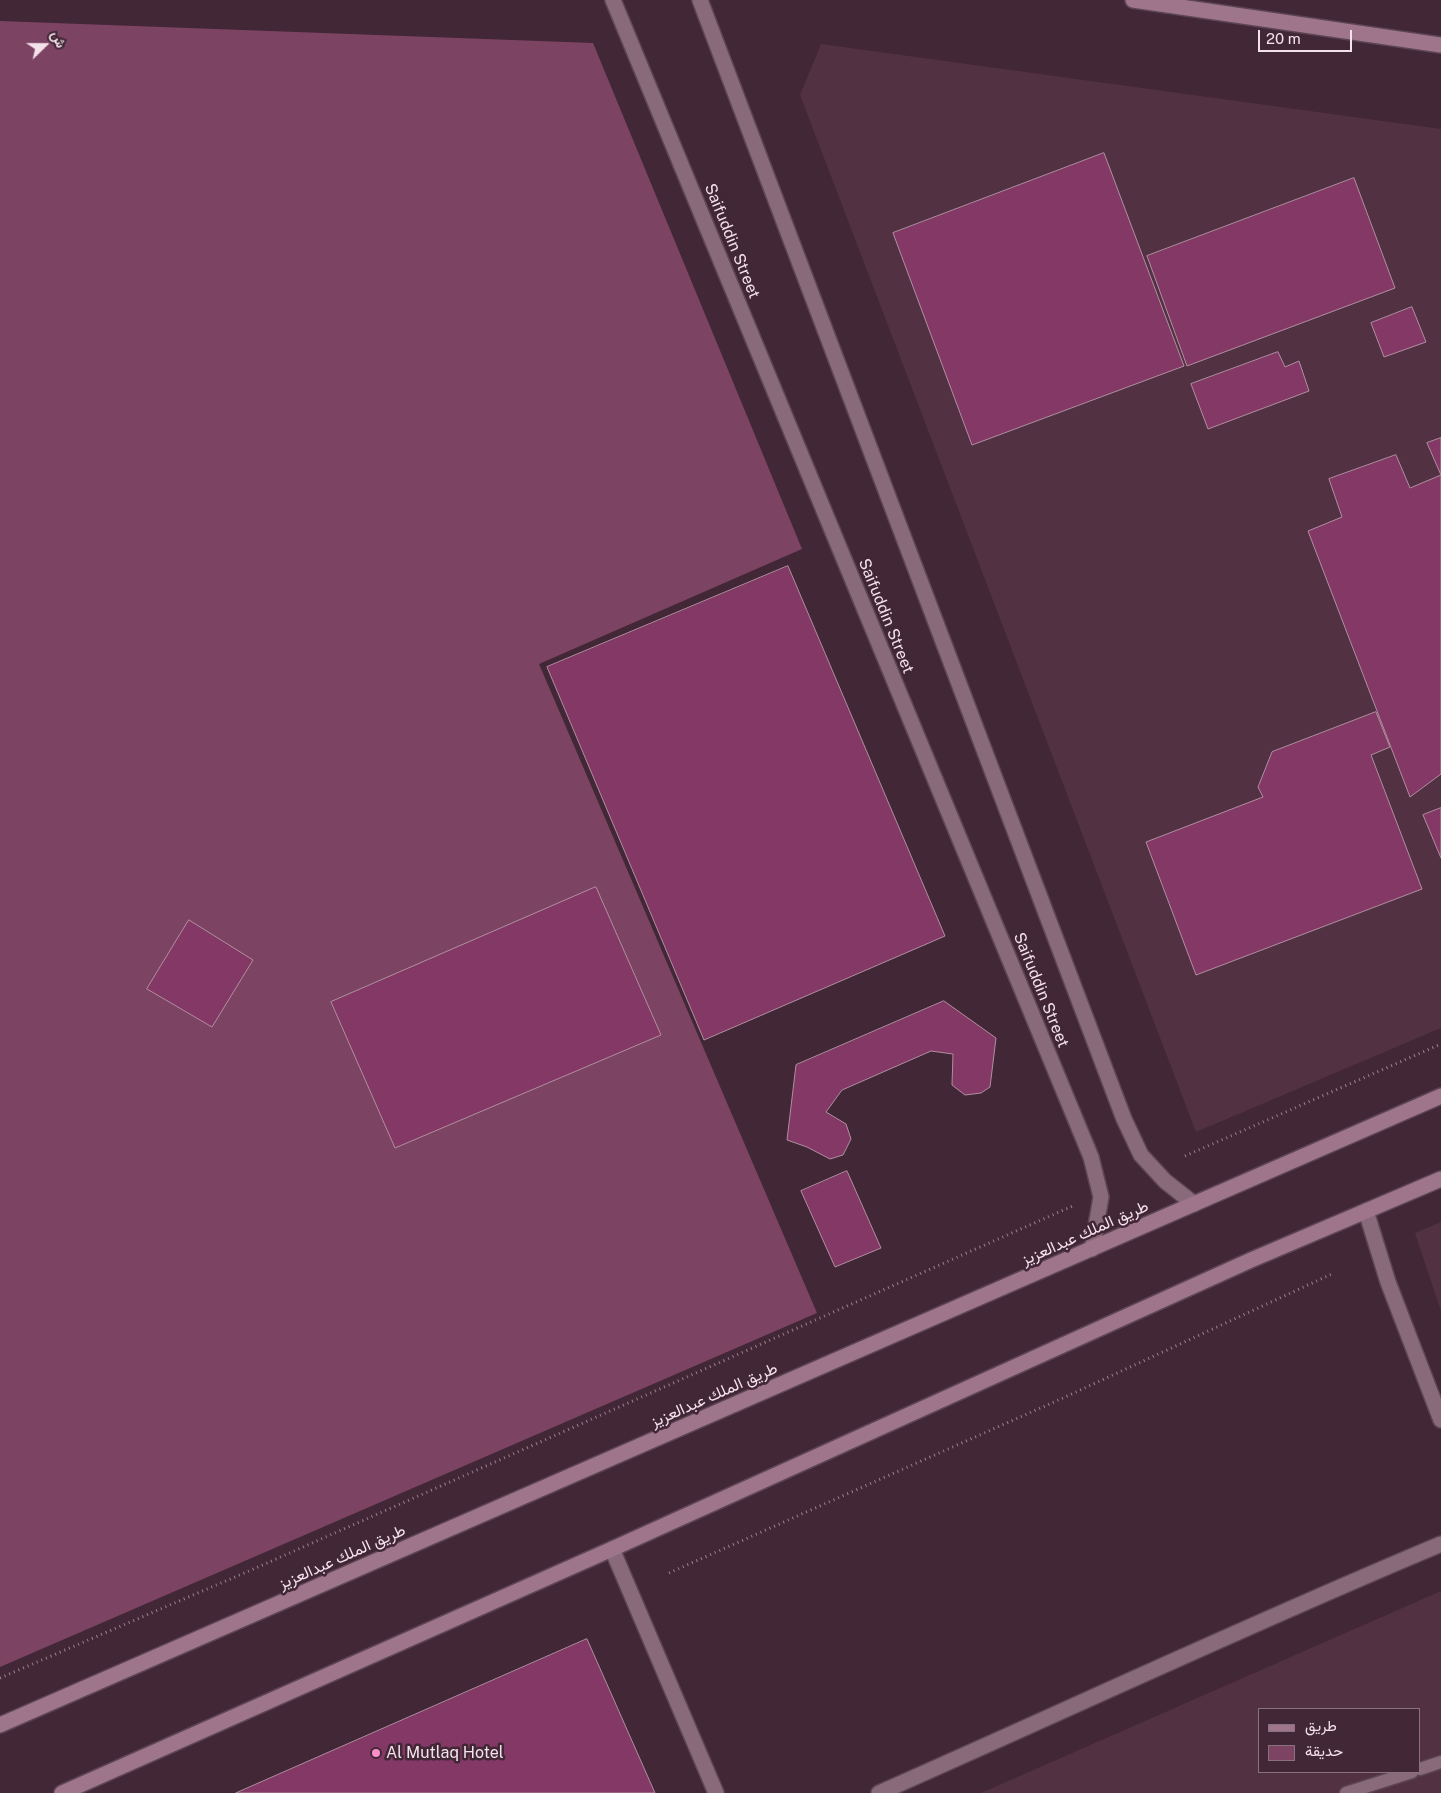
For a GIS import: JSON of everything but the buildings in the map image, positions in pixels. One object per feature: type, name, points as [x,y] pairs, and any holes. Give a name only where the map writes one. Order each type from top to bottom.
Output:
[{"type":"main road","points":[[1134,0],[1441,45]]},
{"type":"main road","name":"طريق الملك عبدالعزيز","points":[[0,1725],[1441,1096]]},
{"type":"main road","points":[[62,1793],[612,1549],[1242,1264],[1441,1179]]},
{"type":"street","name":"Saifuddin Street","points":[[613,0],[1091,1158],[1101,1197],[1092,1249]]},
{"type":"street","name":"Saifuddin Street","points":[[700,0],[1124,1119],[1141,1154],[1165,1181],[1194,1204]]},
{"type":"street","points":[[1366,1211],[1388,1282],[1441,1420]]},
{"type":"street","points":[[879,1793],[1082,1703],[1268,1617],[1441,1544]]},
{"type":"street","points":[[612,1549],[716,1793]]},
{"type":"lane","points":[[1421,1769],[1441,1762]]},
{"type":"lane","points":[[1346,1793],[1409,1773]]},
{"type":"path","points":[[1185,1156],[1441,1044]]},
{"type":"path","points":[[0,1678],[250,1571],[1080,1203]]},
{"type":"path","points":[[669,1573],[1063,1398],[1334,1272]]},
{"type":"shaded area","points":[[821,44],[1441,129],[1441,1028],[1196,1132],[800,95]]},
{"type":"shaded area","points":[[1441,1222],[1441,1311],[1415,1233]]},
{"type":"shaded area","points":[[1441,1591],[1441,1793],[981,1793]]},
{"type":"green space","points":[[0,21],[593,43],[802,549],[539,664],[817,1313],[0,1667]]},
{"type":"place","name":"Al Mutlaq Hotel","points":[[376,1753]]}]
